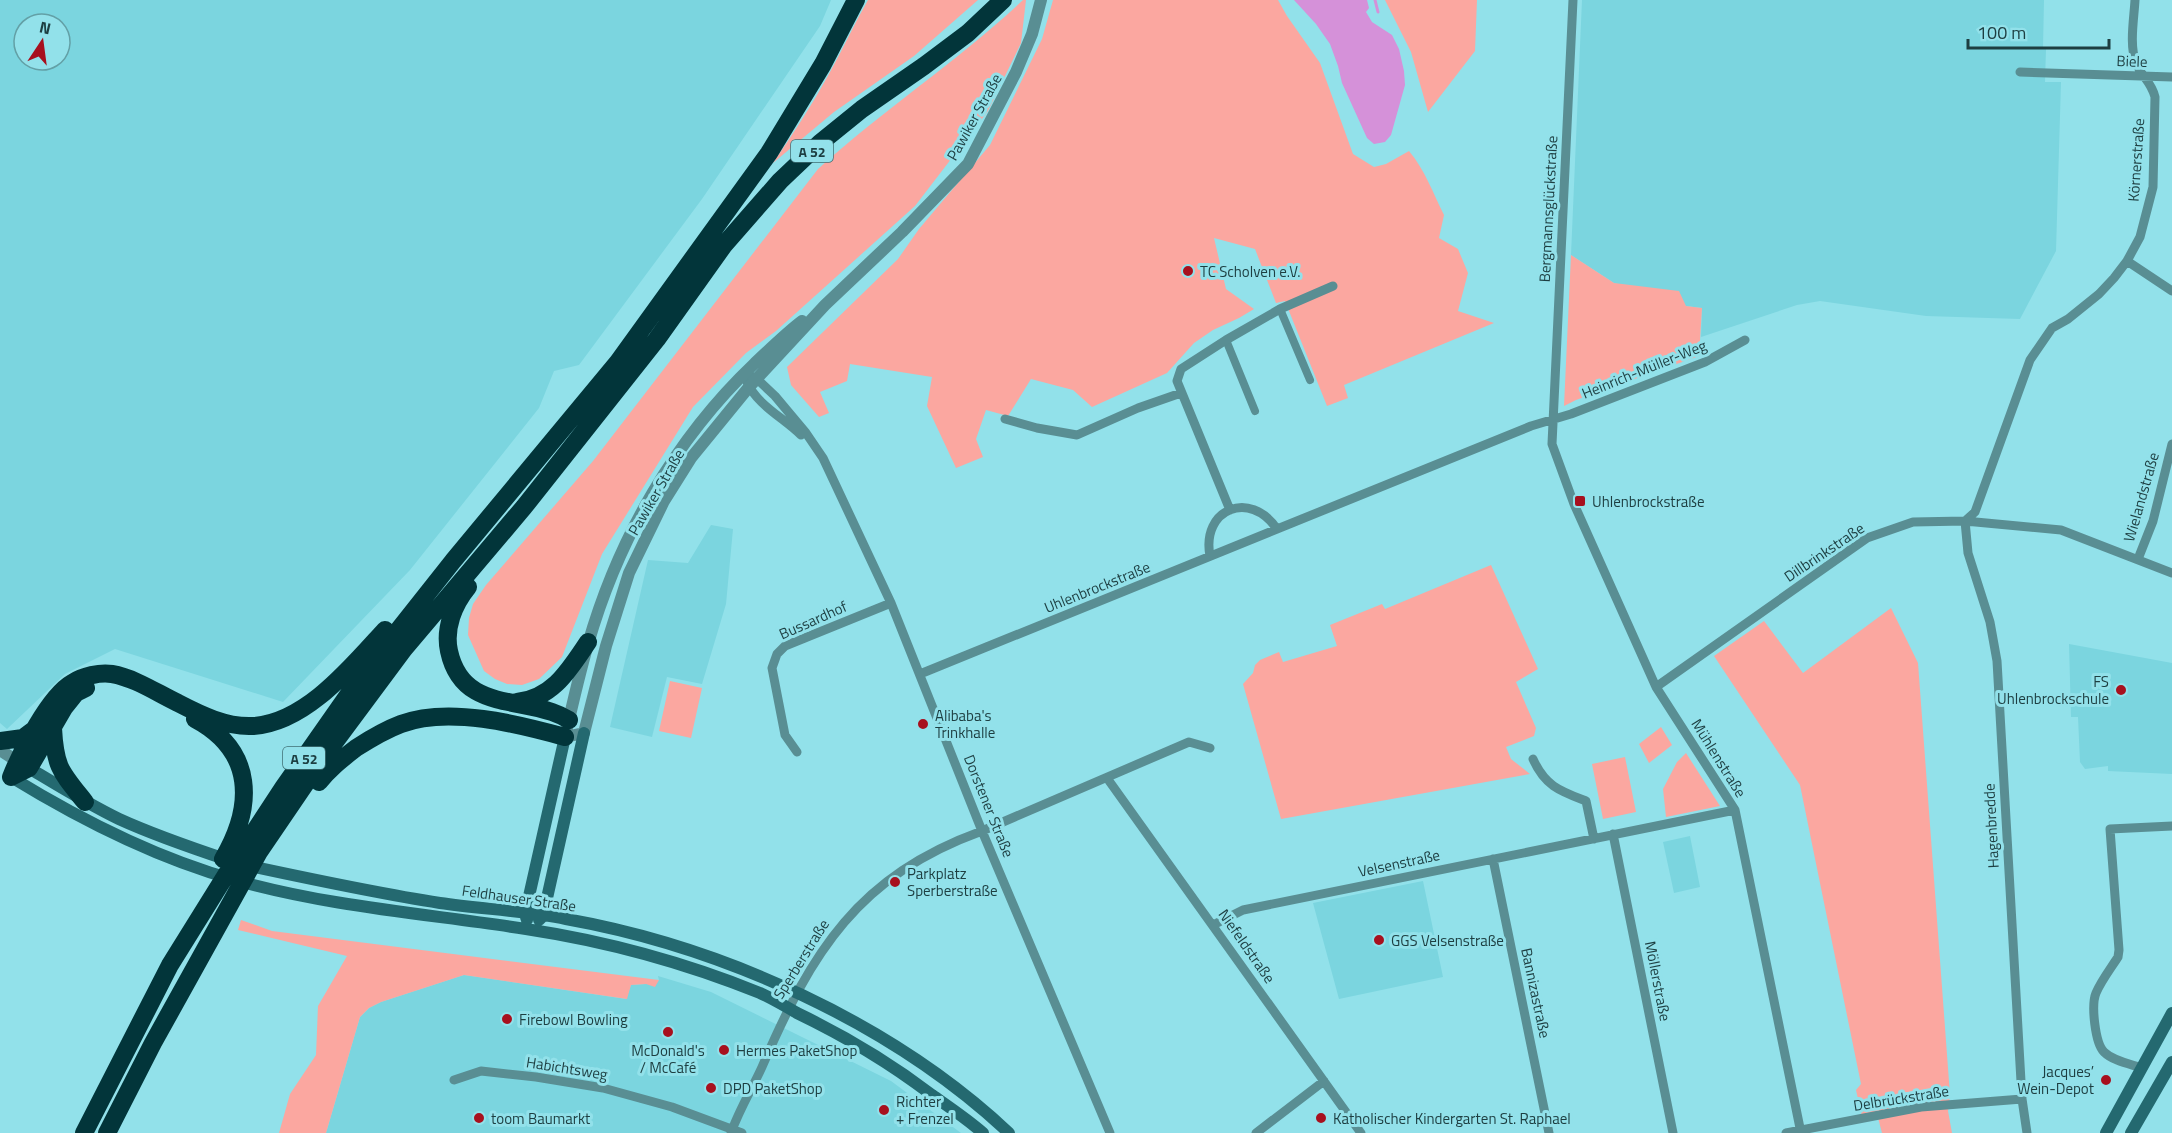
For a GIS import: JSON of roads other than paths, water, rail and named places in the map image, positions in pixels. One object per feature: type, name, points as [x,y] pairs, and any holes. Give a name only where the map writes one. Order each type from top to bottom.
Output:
[{"type":"highway","name":"A 52","points":[[84,1133],[170,965],[283,788],[358,681],[453,561],[618,362],[763,162],[823,64],[856,0]]},
{"type":"highway","name":"A 52","points":[[107,1133],[153,1043],[259,852],[323,758],[404,649],[524,507],[657,339],[724,245],[780,181],[837,129],[968,33],[1003,0]]},
{"type":"highway","points":[[524,507],[508,538],[461,596],[451,618],[447,641],[451,660],[462,679],[478,693],[509,703],[552,712],[567,728]]},
{"type":"highway","points":[[85,802],[61,772],[45,728],[56,696],[72,683],[89,676],[110,674],[134,681],[198,714],[228,724],[253,726],[282,718],[314,701],[349,669],[441,567],[453,561]]},
{"type":"highway","points":[[509,703],[536,698],[551,690],[565,676],[588,642]]},
{"type":"highway","points":[[14,769],[45,728],[76,693],[92,685],[116,683],[146,693],[207,726],[221,738],[233,754],[241,772],[244,787],[241,822],[234,840],[182,932],[170,965]]},
{"type":"highway","points":[[259,852],[285,825],[332,766],[370,738],[402,724],[431,717],[567,728]]},
{"type":"highway","points":[[0,741],[23,738],[45,728]]},
{"type":"main road","name":"Pawiker Straße","points":[[525,914],[567,728]]},
{"type":"main road","name":"Pawiker Straße","points":[[530,930],[543,916],[584,733]]},
{"type":"main road","name":"Feldhauser Straße","points":[[14,769],[121,820],[242,864],[429,901],[565,918],[645,937],[727,964],[821,1004],[918,1061],[1009,1133]]},
{"type":"main road","name":"Feldhauser Straße","points":[[14,769],[54,804],[107,831],[203,870],[259,886],[337,903],[530,930],[667,961],[762,994],[862,1048],[907,1076],[983,1133]]},
{"type":"main road","points":[[525,914],[530,930]]},
{"type":"main road","points":[[2106,1133],[2172,1013]]},
{"type":"main road","points":[[2133,1132],[2172,1062]]},
{"type":"street","name":"Pawiker Straße","points":[[584,733],[606,646],[629,573],[664,501],[691,458],[753,383],[825,305],[902,232],[968,164],[1016,72],[1032,34],[1041,0]]},
{"type":"street","name":"Bergmannsglückstraße","points":[[1552,420],[1573,0]]},
{"type":"street","name":"Körnerstraße","points":[[1965,521],[1975,512],[2030,360],[2052,328],[2068,319],[2099,294],[2127,261],[2140,237],[2153,188],[2154,97],[2152,86],[2137,66],[2133,55],[2135,0]]},
{"type":"street","name":"Biele","points":[[2020,72],[2172,77]]},
{"type":"street","points":[[2127,261],[2172,291]]},
{"type":"street","points":[[1230,510],[1181,393],[1177,381],[1181,369],[1280,309],[1333,286]]},
{"type":"street","name":"Pawiker Straße","points":[[567,728],[588,642],[615,568],[639,516],[665,472],[715,405],[744,374],[790,330],[825,305]]},
{"type":"street","points":[[1280,309],[1310,380]]},
{"type":"street","points":[[1226,340],[1256,411]]},
{"type":"street","name":"Heinrich-Müller-Weg","points":[[1552,420],[1705,362],[1745,340]]},
{"type":"street","name":"Dorstener Straße","points":[[744,374],[753,383],[766,406],[794,428],[823,458],[891,603],[982,831],[1110,1133]]},
{"type":"street","points":[[1005,418],[1036,428],[1077,435],[1129,412],[1181,393]]},
{"type":"street","name":"Uhlenbrockstraße","points":[[920,674],[1531,426],[1552,420]]},
{"type":"street","name":"Mühlenstraße","points":[[1552,420],[1552,444],[1574,504],[1656,687],[1735,810],[1801,1132]]},
{"type":"street","name":"Wielandstraße","points":[[2138,558],[2153,521],[2172,444]]},
{"type":"street","points":[[1209,556],[1207,543],[1210,529],[1218,518],[1230,510],[1241,507],[1262,512],[1277,529]]},
{"type":"street","name":"Dillbrinkstraße","points":[[1656,687],[1867,538],[1913,522],[1965,521],[2061,530],[2172,573]]},
{"type":"street","name":"Hagenbredde","points":[[1965,521],[1968,553],[1990,622],[1997,661],[2022,1099],[2027,1133]]},
{"type":"street","name":"Bussardhof","points":[[797,752],[785,735],[777,697],[772,668],[777,654],[785,645],[891,603]]},
{"type":"street","points":[[567,728],[584,733]]},
{"type":"street","points":[[982,831],[1189,742],[1210,748]]},
{"type":"street","name":"Feldhauser Straße","points":[[0,750],[14,769]]},
{"type":"street","points":[[1533,759],[1540,774],[1554,787],[1586,801],[1594,839]]},
{"type":"street","name":"Niefeldstraße","points":[[1107,778],[1361,1133]]},
{"type":"street","name":"Velsenstraße","points":[[1213,925],[1243,910],[1735,810]]},
{"type":"street","points":[[2142,1068],[2113,1058],[2104,1053],[2097,1043],[2094,1002],[2096,993],[2118,957],[2119,950],[2110,829],[2172,826]]},
{"type":"street","name":"Sperberstraße","points":[[732,1131],[796,992],[834,932],[885,882],[924,855],[948,843],[982,831]]},
{"type":"street","name":"Möllerstraße","points":[[1613,834],[1673,1133]]},
{"type":"street","name":"Bannizastraße","points":[[1493,859],[1549,1133]]},
{"type":"street","name":"Habichtsweg","points":[[454,1080],[481,1071],[603,1088],[672,1107],[742,1133]]},
{"type":"street","points":[[1256,1133],[1324,1081]]},
{"type":"street","name":"Delbrückstraße","points":[[1786,1133],[1801,1132],[1921,1107],[2022,1099]]},
{"type":"waterway","points":[[1375,0],[1378,12]]},
{"type":"place","name":"TC Scholven e.V.","points":[[1188,271]]},
{"type":"place","name":"Uhlenbrockstraße","points":[[1580,501]]},
{"type":"place","name":"FS Uhlenbrockschule","points":[[2121,690]]},
{"type":"place","name":"Alibaba's Trinkhalle","points":[[923,724]]},
{"type":"place","name":"Parkplatz Sperberstraße","points":[[895,882]]},
{"type":"place","name":"GGS Velsenstraße","points":[[1379,940]]},
{"type":"place","name":"Firebowl Bowling","points":[[507,1019]]},
{"type":"place","name":"McDonald's / McCafé","points":[[668,1032]]},
{"type":"place","name":"Hermes PaketShop","points":[[724,1050]]},
{"type":"place","name":"Jacques’ Wein-Depot","points":[[2106,1080]]},
{"type":"place","name":"DPD PaketShop","points":[[711,1088]]},
{"type":"place","name":"Richter + Frenzel","points":[[884,1110]]},
{"type":"place","name":"toom Baumarkt","points":[[479,1118]]},
{"type":"place","name":"Katholischer Kindergarten St. Raphael","points":[[1321,1118]]}]
